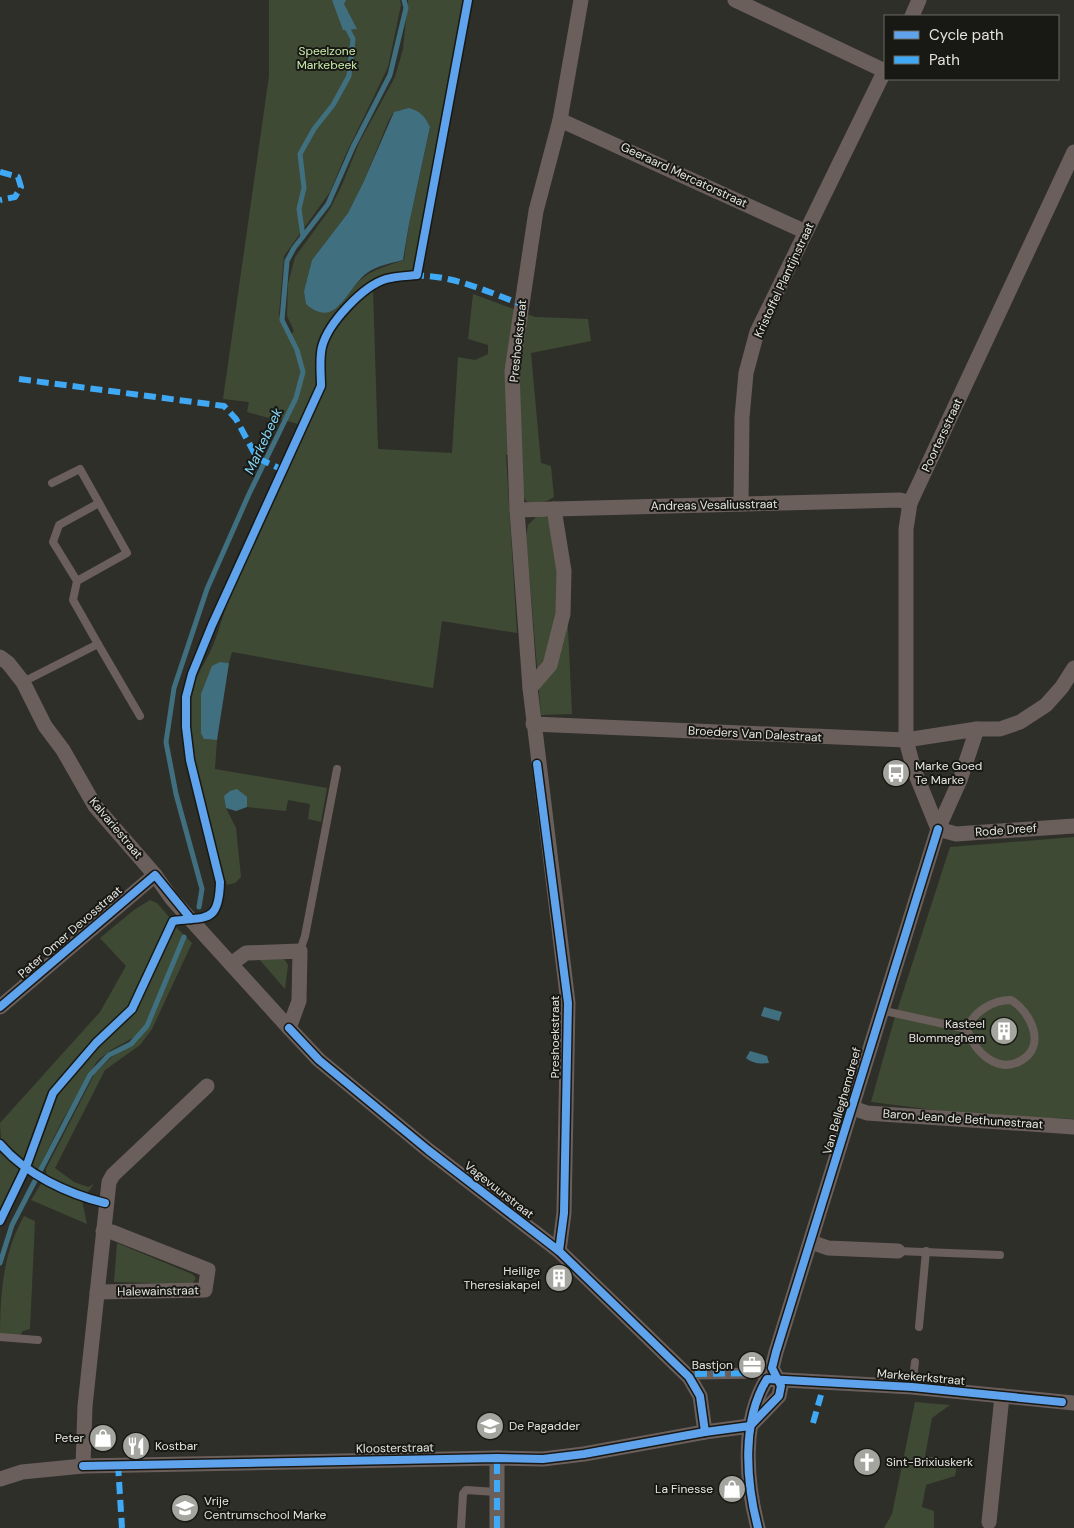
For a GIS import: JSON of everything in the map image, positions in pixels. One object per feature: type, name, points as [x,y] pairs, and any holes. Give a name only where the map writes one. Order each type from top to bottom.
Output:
[{"type":"street","name":"Preshoekstraat","points":[[560,1251],[564,1213],[568,1003],[533,724],[517,510],[512,371],[536,211],[560,120],[581,0]]},
{"type":"street","points":[[735,0],[884,71]]},
{"type":"street","points":[[912,15],[919,0]]},
{"type":"street","name":"Kristoffel Plantijnstraat","points":[[741,504],[742,417],[746,373],[757,332],[884,73]]},
{"type":"street","name":"Geeraard Mercatorstraat","points":[[560,120],[806,232]]},
{"type":"street","name":"Poortersstraat","points":[[906,740],[906,529],[910,503],[1068,180],[1074,152]]},
{"type":"street","name":"Andreas Vesaliusstraat","points":[[517,510],[900,500],[910,503]]},
{"type":"street","points":[[530,688],[550,665],[563,614],[564,571],[554,508]]},
{"type":"street","name":"Kalvariestraat","points":[[0,656],[23,682],[45,726],[63,750],[95,806],[155,874],[172,899],[231,964]]},
{"type":"street","name":"Broeders Van Dalestraat","points":[[533,724],[906,740],[977,729],[1000,729],[1020,722],[1046,705],[1062,687],[1074,668]]},
{"type":"street","name":"Van Belleghemdreef","points":[[750,1426],[779,1396],[781,1386],[772,1368],[853,1108],[880,1010],[938,829],[960,780],[977,729]]},
{"type":"street","points":[[906,740],[914,770],[938,829]]},
{"type":"street","name":"Rode Dreef","points":[[938,829],[956,834],[1074,826]]},
{"type":"street","name":"Pater Omer Devosstraat","points":[[0,1008],[155,874]]},
{"type":"street","points":[[231,964],[246,953],[300,951],[299,1001],[289,1028]]},
{"type":"street","name":"Vagevuurstraat","points":[[231,964],[319,1060],[428,1150],[560,1251],[692,1376],[700,1396],[705,1432]]},
{"type":"street","points":[[83,1466],[85,1406],[105,1203],[109,1182],[113,1175],[207,1086]]},
{"type":"street","name":"Baron Jean de Bethunestraat","points":[[853,1108],[868,1113],[1074,1127]]},
{"type":"street","name":"Halewainstraat","points":[[97,1292],[205,1290],[208,1270],[112,1232],[103,1231]]},
{"type":"street","points":[[810,1242],[828,1248],[898,1250]]},
{"type":"street","points":[[692,1376],[762,1373]]},
{"type":"street","name":"Markekerkstraat","points":[[777,1378],[912,1387],[1074,1403]]},
{"type":"street","points":[[989,1522],[1002,1396]]},
{"type":"street","points":[[750,1426],[749,1449],[753,1508],[758,1528]]},
{"type":"street","name":"Kloosterstraat","points":[[0,1479],[22,1472],[83,1466],[497,1458],[543,1459],[584,1454],[705,1432],[750,1426]]},
{"type":"street","points":[[497,1458],[497,1528]]},
{"type":"lane","points":[[52,484],[80,469],[127,553],[77,581]]},
{"type":"lane","points":[[99,503],[59,526],[54,542],[77,581],[73,600],[140,716]]},
{"type":"lane","points":[[23,682],[98,644]]},
{"type":"lane","points":[[300,951],[305,936],[337,769]]},
{"type":"lane","points":[[1012,1000],[1020,1006],[1031,1020],[1034,1028],[1033,1046],[1023,1060],[1015,1063],[1000,1063],[981,1054],[970,1040],[967,1029],[970,1022],[989,1005],[1012,1000]]},
{"type":"lane","points":[[880,1010],[967,1029]]},
{"type":"lane","points":[[898,1250],[1000,1255]]},
{"type":"lane","points":[[919,1327],[926,1252]]},
{"type":"lane","points":[[0,1337],[38,1340]]},
{"type":"lane","points":[[912,1387],[915,1362]]},
{"type":"lane","points":[[461,1528],[463,1494],[466,1490],[496,1492]]},
{"type":"green space","name":"Speelzone Markebeek","points":[[269,0],[400,0],[401,5],[388,67],[345,156],[330,192],[284,256],[279,314],[288,337],[294,331],[287,316],[288,284],[295,257],[330,209],[359,143],[395,77],[403,49],[408,0],[465,0],[413,272],[385,276],[369,283],[332,322],[322,338],[317,357],[317,387],[298,424],[280,419],[275,432],[268,430],[269,418],[247,412],[249,402],[223,399],[269,76]],"holes":[[[400,110],[419,113],[430,128],[409,224],[404,260],[373,271],[353,287],[339,306],[304,291],[312,260],[348,213],[363,183],[388,122],[393,113]]]},
{"type":"green space","points":[[373,290],[378,449],[452,453],[458,357],[475,360],[488,354],[488,345],[468,339],[473,294],[535,317],[588,319],[591,341],[531,353],[541,463],[551,466],[554,497],[541,503],[532,504],[526,501],[521,486],[520,455],[506,455],[517,633],[442,621],[433,688],[232,652],[229,663],[220,662],[204,739],[217,740],[215,769],[327,788],[321,822],[308,819],[310,804],[288,800],[286,811],[247,807],[247,797],[225,796],[226,808],[236,828],[241,877],[235,883],[227,885],[207,819],[194,766],[188,719],[189,700],[195,680],[212,648],[230,595],[255,537],[325,388],[324,358],[328,341],[344,316]]},
{"type":"green space","points":[[537,516],[544,516],[550,519],[566,585],[572,714],[541,715],[526,536],[528,525]]},
{"type":"green space","points":[[1074,837],[1074,1119],[975,1115],[871,1102],[894,1020],[950,847]]},
{"type":"green space","points":[[150,900],[157,903],[170,918],[132,1003],[94,1041],[49,1093],[24,1163],[1,1140],[0,1123],[100,1012],[126,966],[100,938],[134,910]]},
{"type":"green space","points":[[176,927],[192,943],[152,1029],[140,1045],[105,1070],[55,1168],[74,1182],[88,1187],[94,1184],[82,1200],[87,1224],[31,1200],[42,1182],[47,1184],[46,1169],[95,1073],[112,1057],[139,1039],[136,1036],[111,1050],[97,1061],[61,1123],[38,1170],[32,1166],[50,1109],[59,1091],[100,1044],[136,1011]]},
{"type":"green space","points":[[283,957],[288,965],[285,989],[258,958]]},
{"type":"green space","points":[[0,1150],[21,1169],[0,1214]]},
{"type":"green space","points":[[24,1216],[35,1221],[30,1329],[23,1331],[16,1341],[0,1341],[2,1292],[7,1261],[11,1246]]},
{"type":"green space","points":[[117,1243],[192,1274],[196,1278],[193,1283],[184,1284],[114,1282]]},
{"type":"green space","points":[[915,1402],[950,1405],[932,1418],[925,1456],[958,1461],[955,1476],[926,1485],[922,1507],[934,1511],[934,1528],[884,1528],[892,1514]]},
{"type":"water","points":[[332,0],[346,0],[344,4],[357,29],[343,30]]},
{"type":"water","points":[[409,108],[422,115],[430,127],[403,260],[379,267],[367,273],[333,310],[326,313],[317,311],[306,304],[304,291],[312,260],[348,213],[394,112]]},
{"type":"water","points":[[220,662],[229,663],[217,740],[204,739],[201,733],[201,694],[212,666]]},
{"type":"water","points":[[237,789],[247,797],[247,807],[236,811],[226,808],[224,796],[230,791]]},
{"type":"water","points":[[764,1007],[782,1012],[779,1021],[761,1016]]},
{"type":"water","points":[[750,1051],[767,1056],[769,1063],[758,1063],[749,1060],[746,1058]]},
{"type":"waterway","name":"Markebeek","points":[[199,907],[202,889],[176,794],[166,742],[174,688],[207,589],[249,494],[296,398],[303,372],[297,350],[282,320],[287,261],[294,248],[328,204],[353,147],[390,75],[406,8],[404,0]]},
{"type":"waterway","points":[[303,236],[299,209],[304,188],[300,154],[314,129],[333,105],[349,76],[353,39],[345,24]]},
{"type":"waterway","name":"Markebeek","points":[[0,1263],[12,1225],[90,1075],[109,1055],[131,1044],[147,1026],[184,937]]},
{"type":"marked path","points":[[0,172],[18,177],[21,187],[15,197],[0,200]]},
{"type":"marked path","points":[[412,276],[440,277],[454,280],[521,304]]},
{"type":"marked path","points":[[19,379],[224,406],[236,419],[257,458],[283,470]]},
{"type":"marked path","points":[[695,1374],[762,1373]]},
{"type":"marked path","points":[[813,1423],[821,1395]]},
{"type":"marked path","points":[[497,1458],[497,1528]]},
{"type":"marked path","points":[[118,1464],[122,1528]]},
{"type":"cycle path","points":[[0,1221],[26,1167],[53,1093],[96,1043],[132,1009],[173,921],[208,916],[217,906],[220,882],[190,760],[186,727],[186,697],[192,674],[212,625],[321,386],[321,352],[331,327],[357,297],[367,289],[386,279],[417,275],[468,0]]},
{"type":"cycle path","points":[[537,764],[568,1003],[564,1213],[559,1251]]},
{"type":"cycle path","points":[[83,1466],[497,1458],[543,1459],[584,1454],[705,1432],[750,1426],[779,1396],[781,1386],[772,1368],[776,1352],[938,829]]},
{"type":"cycle path","points":[[0,1007],[155,875],[191,919]]},
{"type":"cycle path","points":[[289,1028],[319,1060],[428,1150],[559,1251],[689,1377],[700,1396],[705,1432]]},
{"type":"cycle path","points":[[0,1144],[22,1165],[48,1181],[76,1194],[105,1203]]},
{"type":"cycle path","points":[[758,1528],[751,1491],[748,1452],[753,1414],[767,1379],[912,1387],[1062,1402]]},
{"type":"place","name":"Marke Goed Te Marke","points":[[896,773]]},
{"type":"place","name":"Kasteel Blommeghem","points":[[1004,1031]]},
{"type":"place","name":"Heilige Theresiakapel","points":[[559,1278]]},
{"type":"place","name":"Bastjon","points":[[752,1365]]},
{"type":"place","name":"De Pagadder","points":[[490,1426]]},
{"type":"place","name":"Peter","points":[[103,1438]]},
{"type":"place","name":"Kostbar","points":[[136,1446]]},
{"type":"place","name":"Sint-Brixiuskerk","points":[[867,1462]]},
{"type":"place","name":"La Finesse","points":[[732,1489]]},
{"type":"place","name":"Vrije Centrumschool Marke","points":[[185,1508]]}]
